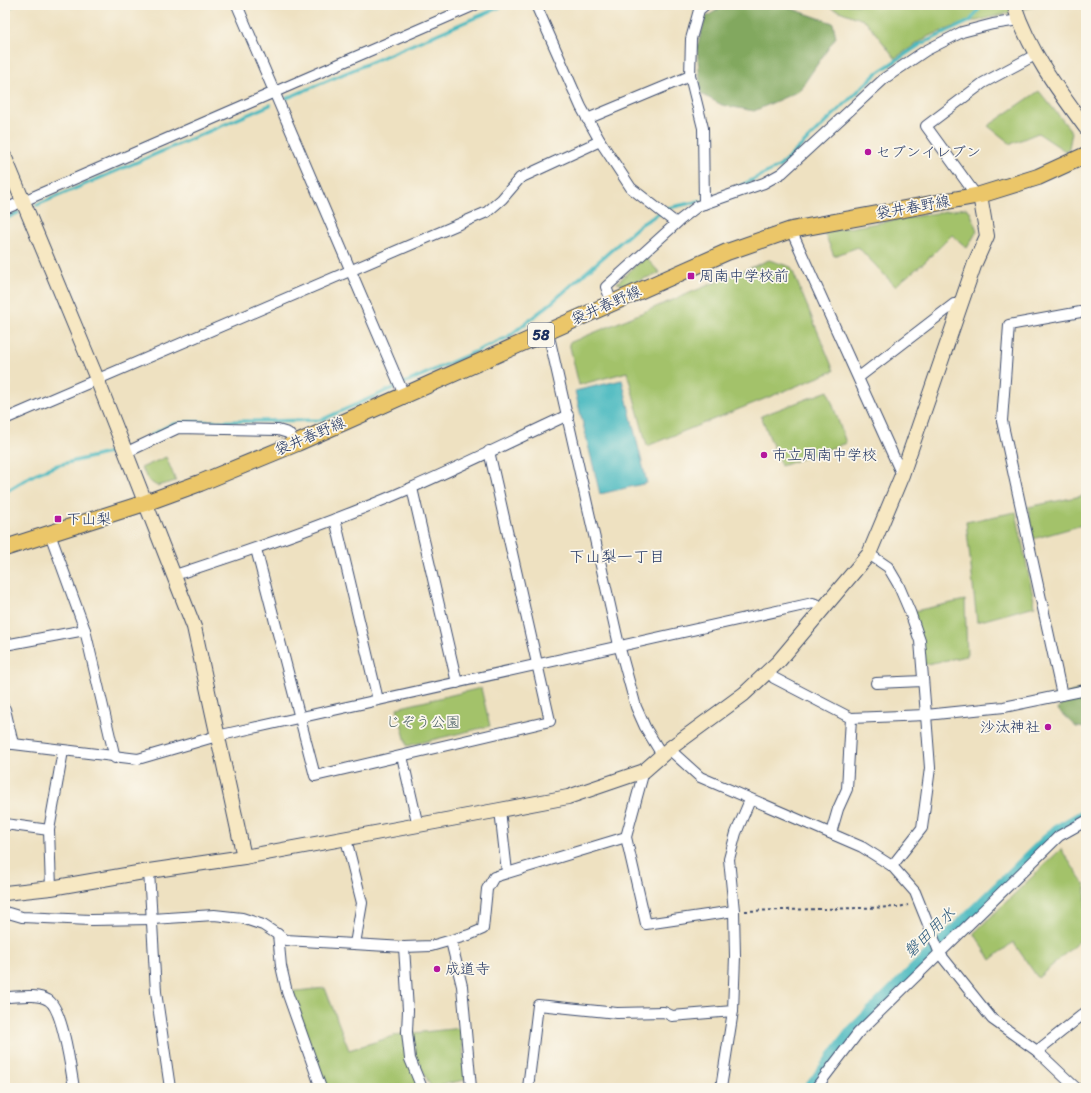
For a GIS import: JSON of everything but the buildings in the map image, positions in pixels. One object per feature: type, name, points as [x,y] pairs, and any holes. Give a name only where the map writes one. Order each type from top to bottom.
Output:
[{"type":"main road","name":"袋井春野線","points":[[5,548],[145,503],[200,483],[296,443],[727,252],[791,230],[978,195],[1038,177],[1086,155]]},
{"type":"street","points":[[237,5],[404,395]]},
{"type":"street","points":[[5,209],[475,5]]},
{"type":"street","points":[[536,5],[587,119],[600,141],[631,188],[676,223]]},
{"type":"street","points":[[704,204],[703,128],[690,76],[690,39],[699,10],[705,5]]},
{"type":"street","points":[[1014,5],[1019,20],[1045,71],[1086,128]]},
{"type":"street","points":[[612,303],[606,287],[676,223],[698,206],[764,183],[782,173],[885,78],[925,51],[962,32],[993,24],[1019,20]]},
{"type":"street","points":[[5,892],[51,888],[149,871],[244,858],[568,797],[644,772],[666,752],[744,694],[768,671],[825,608],[869,554],[902,475],[960,305],[975,263],[987,236],[978,195],[926,126],[983,83],[1037,54]]},
{"type":"street","points":[[587,119],[690,76]]},
{"type":"street","points":[[5,419],[487,212],[520,178],[600,141]]},
{"type":"street","points":[[5,158],[97,379],[145,503],[175,575],[194,627],[244,858]]},
{"type":"street","points":[[791,230],[902,475]]},
{"type":"street","points":[[859,378],[954,304],[960,305]]},
{"type":"street","points":[[1062,695],[1002,421],[1002,397],[1009,325],[1086,311]]},
{"type":"street","points":[[548,332],[568,414],[619,645],[636,707],[645,727],[666,752],[700,777],[750,800],[862,846],[892,866],[915,892],[940,954],[992,1019],[1037,1051],[1076,1088]]},
{"type":"street","points":[[175,575],[256,549],[412,488],[568,414]]},
{"type":"street","points":[[124,449],[178,428],[278,430],[288,433],[296,443]]},
{"type":"street","points":[[256,549],[315,776],[550,721],[536,666],[489,451]]},
{"type":"street","points":[[412,488],[457,683]]},
{"type":"street","points":[[335,519],[378,700]]},
{"type":"street","points":[[50,534],[85,630],[116,758]]},
{"type":"street","points":[[869,554],[888,566],[909,608],[920,641],[930,768],[922,828],[892,866]]},
{"type":"street","points":[[5,710],[9,744],[116,758],[138,759],[217,736],[536,666],[619,645],[752,618],[813,603],[825,608]]},
{"type":"street","points":[[5,645],[85,630]]},
{"type":"street","points":[[768,671],[774,678],[851,718],[926,715],[1004,707],[1086,690]]},
{"type":"street","points":[[876,683],[923,681]]},
{"type":"street","points":[[831,834],[838,809],[847,789],[851,718]]},
{"type":"street","points":[[51,888],[49,830],[63,751]]},
{"type":"street","points":[[402,756],[418,826]]},
{"type":"street","points":[[644,772],[626,837],[646,924],[734,911]]},
{"type":"street","points":[[721,1088],[733,1011],[735,956],[734,911],[729,859],[736,833],[750,800]]},
{"type":"street","points":[[500,810],[507,872]]},
{"type":"street","points":[[816,1088],[858,1033],[1059,836],[1086,821]]},
{"type":"street","points":[[5,824],[49,830]]},
{"type":"street","points":[[5,912],[22,917],[152,919],[214,916],[242,918],[263,925],[286,940],[404,947],[431,946],[469,936],[483,929],[487,889],[494,877],[626,837]]},
{"type":"street","points":[[346,839],[362,903],[355,944]]},
{"type":"street","points":[[149,871],[156,992],[170,1088]]},
{"type":"street","points":[[278,934],[281,966],[287,992],[320,1088]]},
{"type":"street","points":[[451,940],[462,986],[471,1088]]},
{"type":"street","points":[[404,947],[410,1059],[422,1088]]},
{"type":"street","points":[[5,997],[35,996],[48,1000],[56,1008],[69,1053],[74,1088]]},
{"type":"street","points":[[528,1088],[538,1005],[617,1013],[664,1012],[672,1016],[733,1011]]},
{"type":"street","points":[[1037,1051],[1086,1012]]},
{"type":"path","points":[[734,911],[898,907],[919,903]]},
{"type":"green space","points":[[725,5],[781,5],[833,23],[836,37],[799,91],[754,111],[722,105],[701,94],[697,47],[706,17]]},
{"type":"green space","points":[[823,5],[1040,5],[977,21],[970,21],[929,36],[895,58],[866,21]]},
{"type":"green space","points":[[1039,91],[1072,132],[1069,148],[1065,151],[1038,133],[1011,144],[988,126]]},
{"type":"green space","points":[[966,208],[970,211],[977,231],[967,248],[952,235],[925,262],[895,286],[858,247],[834,256],[824,232]]},
{"type":"green space","points":[[645,257],[660,273],[626,285],[617,283]]},
{"type":"green space","points":[[769,260],[791,267],[834,371],[647,446],[627,372],[579,385],[569,343]]},
{"type":"green space","points":[[828,391],[846,443],[781,466],[761,416]]},
{"type":"green space","points":[[166,457],[176,481],[157,486],[149,481],[141,468]]},
{"type":"green space","points":[[1086,495],[1086,524],[1033,539],[1028,507]]},
{"type":"green space","points":[[1016,512],[1035,606],[977,622],[966,522]]},
{"type":"green space","points":[[965,600],[967,656],[922,665],[910,612]]},
{"type":"green space","points":[[1086,687],[1086,728],[1076,727],[1058,710],[1066,694]]},
{"type":"green space","name":"じぞう公園","points":[[481,688],[490,726],[407,746],[397,708]]},
{"type":"green space","points":[[1061,849],[1086,887],[1085,936],[1038,978],[1013,942],[991,960],[974,933]]},
{"type":"green space","points":[[325,988],[349,1050],[407,1032],[419,1088],[321,1088],[287,992]]},
{"type":"green space","points":[[462,1028],[465,1080],[431,1087],[416,1057],[413,1033]]},
{"type":"water","points":[[622,380],[647,483],[600,494],[575,391]]},
{"type":"waterway","points":[[5,8],[13,5]]},
{"type":"waterway","points":[[287,98],[505,5]]},
{"type":"waterway","points":[[738,187],[780,166],[877,73],[921,44],[970,21],[982,5]]},
{"type":"waterway","points":[[37,205],[270,105]]},
{"type":"waterway","points":[[152,435],[170,425],[189,422],[321,420],[508,337],[550,304],[640,225],[668,208],[700,201]]},
{"type":"waterway","points":[[5,219],[18,213]]},
{"type":"waterway","points":[[5,492],[35,474],[58,465],[121,450]]},
{"type":"waterway","name":"磐田用水","points":[[810,1088],[851,1032],[1056,831],[1086,814]]},
{"type":"place","name":"セブンイレブン","points":[[868,152]]},
{"type":"place","name":"周南中学校前","points":[[691,276]]},
{"type":"place","name":"市立周南中学校","points":[[764,455]]},
{"type":"place","name":"下山梨","points":[[58,519]]},
{"type":"place","name":"沙汰神社","points":[[1048,727]]},
{"type":"place","name":"成道寺","points":[[437,969]]},
{"type":"district","name":"下山梨一丁目","points":[[617,556]]}]
